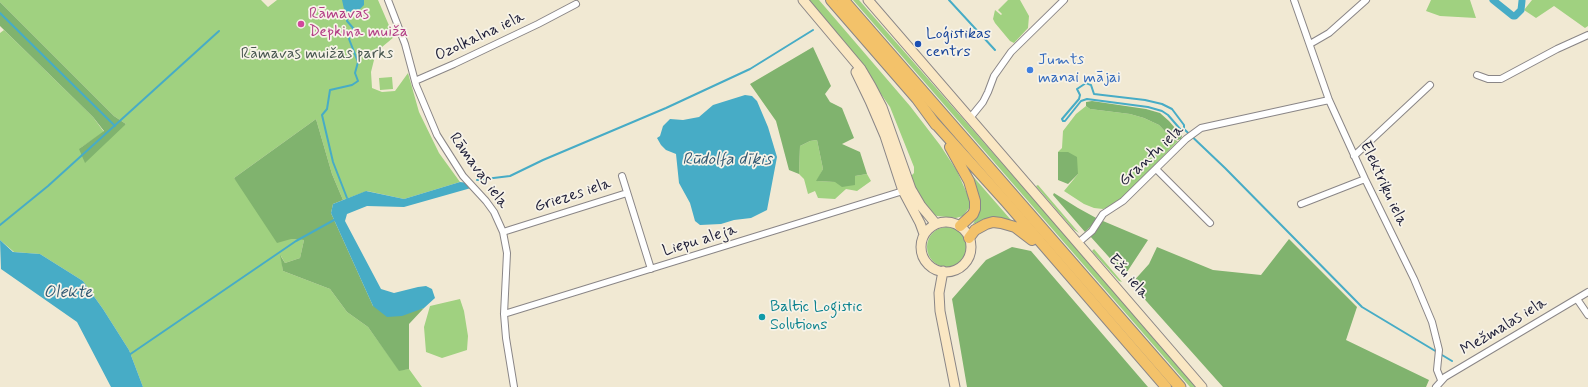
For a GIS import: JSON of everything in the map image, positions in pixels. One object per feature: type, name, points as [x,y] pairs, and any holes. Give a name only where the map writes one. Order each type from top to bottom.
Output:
[{"type":"highway","points":[[831,0],[917,99],[958,160],[974,193],[975,209],[970,218],[960,226]]},
{"type":"highway","points":[[843,0],[1180,387]]},
{"type":"highway","points":[[933,121],[1006,202],[1166,387]]},
{"type":"highway","points":[[969,238],[975,230],[986,224],[1001,222],[1021,231],[1052,256]]},
{"type":"main road","points":[[803,0],[861,69],[878,99],[893,135],[905,175],[911,189],[921,206],[936,224]]},
{"type":"main road","name":"Ežu iela","points":[[868,0],[1202,387]]},
{"type":"main road","points":[[849,56],[885,136],[903,191],[920,223],[924,234]]},
{"type":"main road","points":[[947,222],[960,226],[969,238],[970,251],[967,261],[958,269],[951,271],[936,269],[925,260],[922,253],[921,245],[924,234],[936,224],[947,222]]},
{"type":"main road","points":[[943,271],[939,293],[940,311],[955,387]]},
{"type":"street","name":"Rāmavas iela","points":[[388,0],[406,44],[415,80],[437,136],[463,176],[494,212],[503,232],[507,253],[504,314],[506,338],[514,387]]},
{"type":"street","points":[[970,118],[983,102],[994,76],[1011,52],[1064,0]]},
{"type":"street","name":"Elektriķu iela","points":[[1294,0],[1329,100],[1364,179],[1414,279],[1432,322],[1439,350],[1437,370],[1441,380]]},
{"type":"street","points":[[1310,44],[1329,33],[1366,0]]},
{"type":"street","name":"Ozolkalna iela","points":[[415,80],[454,64],[576,4]]},
{"type":"street","points":[[1477,75],[1488,79],[1501,79],[1557,49],[1588,35]]},
{"type":"street","points":[[1354,156],[1430,85]]},
{"type":"street","name":"Grantu iela","points":[[1078,243],[1092,230],[1103,214],[1123,201],[1186,139],[1201,128],[1329,100]]},
{"type":"street","points":[[1156,169],[1210,224]]},
{"type":"street","name":"Griezes iela","points":[[622,176],[651,269]]},
{"type":"street","points":[[1301,204],[1364,179]]},
{"type":"street","name":"Liepu aleja","points":[[504,314],[903,191]]},
{"type":"street","name":"Griezes iela","points":[[503,232],[627,193]]},
{"type":"street","name":"Mežmalas iela","points":[[1436,387],[1441,380],[1588,292]]},
{"type":"street","points":[[1577,299],[1588,315]]},
{"type":"green space","name":"Rāmavas muižas parks","points":[[0,0],[261,0],[268,7],[277,0],[378,0],[394,37],[376,52],[371,72],[372,88],[382,92],[395,91],[408,73],[419,112],[439,153],[460,182],[404,199],[367,191],[343,200],[332,174],[316,119],[234,178],[291,239],[304,240],[300,258],[285,263],[281,256],[283,271],[330,289],[347,312],[368,327],[399,370],[409,369],[422,387],[143,387],[129,350],[83,281],[40,254],[14,252],[0,240],[0,33],[4,30],[93,117],[104,132],[79,149],[126,124],[114,116],[0,2]]},
{"type":"green space","points":[[809,0],[819,0],[910,106],[940,145],[957,171],[969,198],[969,208],[963,216],[956,218],[937,216],[927,211],[910,177],[914,173],[914,167],[890,107],[846,44]]},
{"type":"green space","points":[[853,0],[859,0],[1198,387],[1190,387]]},
{"type":"green space","points":[[1008,0],[1020,0],[1029,16],[1028,28],[1014,43],[1010,41],[993,19],[995,10],[1001,15],[1002,14],[998,10]]},
{"type":"green space","points":[[1431,0],[1470,0],[1476,18],[1440,16],[1426,11]]},
{"type":"green space","points":[[1532,0],[1588,0],[1588,26],[1585,28],[1554,6],[1536,18],[1524,10]]},
{"type":"green space","points":[[0,2],[114,116],[126,124],[85,163],[79,149],[104,131],[93,117],[0,26]]},
{"type":"green space","points":[[813,47],[831,86],[825,94],[830,102],[842,108],[854,138],[842,144],[860,152],[867,174],[855,176],[855,185],[842,187],[835,182],[816,181],[823,169],[817,140],[810,141],[800,146],[799,174],[789,170],[776,121],[750,84]]},
{"type":"green space","points":[[392,77],[393,89],[380,90],[379,78]]},
{"type":"green space","points":[[1092,101],[1146,109],[1160,113],[1182,136],[1181,139],[1174,141],[1159,125],[1144,118],[1130,114],[1090,109],[1086,106],[1086,102]]},
{"type":"green space","points":[[1086,106],[1090,109],[1130,114],[1144,118],[1159,125],[1174,141],[1178,141],[1122,199],[1114,205],[1103,209],[1094,208],[1084,204],[1064,191],[1078,174],[1058,152],[1062,148],[1063,131],[1076,114]]},
{"type":"green space","points":[[316,119],[332,174],[343,200],[333,204],[331,213],[373,306],[414,310],[424,308],[409,324],[409,369],[399,371],[368,327],[347,312],[330,289],[283,271],[280,255],[285,263],[300,258],[304,240],[291,239],[277,243],[234,178]]},
{"type":"green space","points":[[817,140],[823,169],[817,181],[835,182],[867,174],[871,181],[857,191],[846,189],[835,199],[818,198],[815,191],[808,194],[804,179],[799,174],[800,146],[810,141]]},
{"type":"green space","points":[[1058,152],[1068,152],[1077,157],[1078,174],[1068,184],[1058,180]]},
{"type":"green space","points":[[964,166],[1011,221],[983,220],[973,224],[976,218]]},
{"type":"green space","points":[[1038,185],[1079,233],[1073,229],[1036,186]]},
{"type":"green space","points":[[1054,193],[1098,219],[1085,232],[1053,195]]},
{"type":"green space","points":[[1103,221],[1148,240],[1125,275],[1090,236]]},
{"type":"green space","points":[[947,227],[955,229],[961,233],[965,239],[967,247],[965,255],[961,261],[955,265],[947,267],[939,265],[933,261],[929,255],[927,247],[929,239],[933,233],[939,229]]},
{"type":"green space","points":[[1289,239],[1357,307],[1346,340],[1429,380],[1426,387],[1223,387],[1131,284],[1149,264],[1157,247],[1213,270],[1261,275]]},
{"type":"green space","points":[[1012,247],[1031,251],[1148,387],[967,387],[952,299],[986,260]]},
{"type":"green space","points":[[1094,249],[1122,282],[1119,281],[1092,251]]},
{"type":"green space","points":[[460,299],[464,311],[468,336],[467,350],[442,358],[426,352],[424,327],[430,306]]},
{"type":"water","points":[[342,0],[364,0],[364,5],[357,12],[348,13],[344,9]]},
{"type":"water","name":"Rūdolfa dīķis","points":[[745,95],[752,96],[757,101],[768,127],[777,157],[767,210],[751,218],[734,220],[721,224],[700,225],[695,221],[690,203],[679,183],[676,154],[666,150],[657,138],[660,136],[663,126],[670,119],[683,120],[699,117],[713,105]]},
{"type":"water","points":[[460,182],[468,183],[471,188],[404,207],[367,206],[347,214],[345,221],[381,289],[394,293],[426,286],[432,289],[435,298],[424,308],[402,316],[387,317],[373,306],[331,213],[333,204],[366,191],[404,199]]},
{"type":"water","name":"Olekte","points":[[0,240],[13,252],[40,254],[83,281],[129,350],[143,387],[111,387],[77,322],[1,269]]},
{"type":"waterway","points":[[949,0],[995,50]]},
{"type":"waterway","points":[[1493,0],[1513,16],[1521,10],[1522,1]]},
{"type":"waterway","points":[[347,198],[333,162],[322,115],[327,109],[330,90],[352,85],[358,81],[355,73],[358,62],[349,39],[353,28],[347,21],[348,11]]},
{"type":"waterway","points":[[0,13],[115,126]]},
{"type":"waterway","points":[[477,180],[510,176],[543,160],[666,108],[750,69],[813,30]]},
{"type":"waterway","points":[[0,225],[48,186],[219,31]]},
{"type":"waterway","points":[[1184,129],[1184,125],[1172,109],[1162,104],[1145,100],[1094,94],[1091,85],[1086,83],[1077,89],[1080,95],[1079,99],[1062,119],[1065,121],[1081,101],[1087,99],[1148,107],[1162,111],[1168,115],[1181,130],[1184,129],[1225,168],[1362,307],[1452,361]]},
{"type":"waterway","points":[[129,355],[296,241],[334,220]]},
{"type":"place","name":"Rāmavas Depkina muiža","points":[[301,24]]},
{"type":"place","name":"Loģistikas centrs","points":[[918,44]]},
{"type":"place","name":"Jumts manai mājai","points":[[1030,70]]},
{"type":"place","name":"Baltic Logistic Solutions","points":[[762,317]]}]
